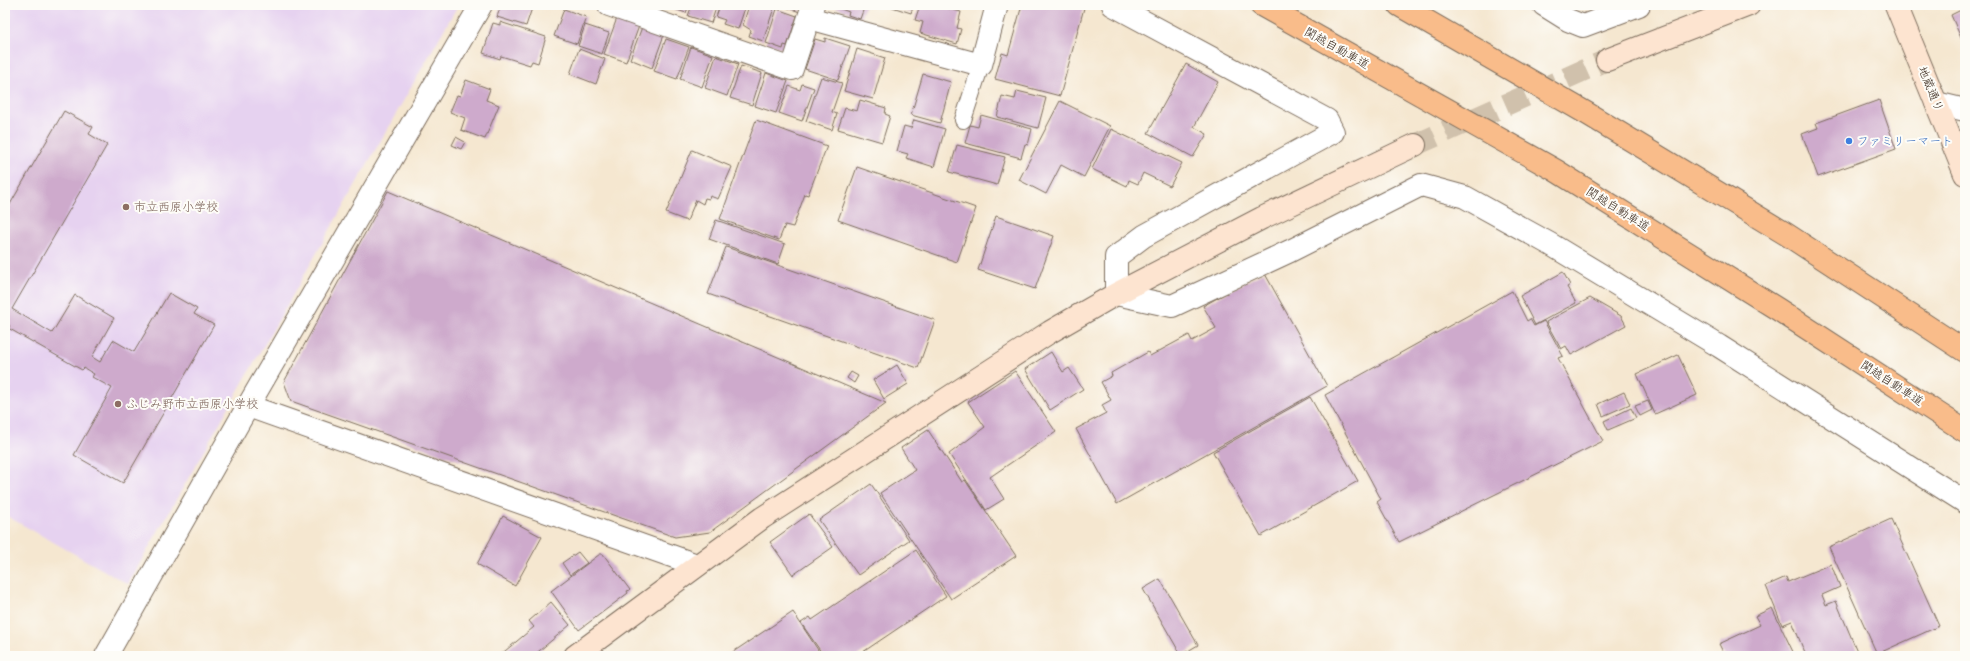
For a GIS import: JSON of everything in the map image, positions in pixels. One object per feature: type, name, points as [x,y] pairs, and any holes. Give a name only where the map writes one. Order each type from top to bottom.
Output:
[{"type":"highway","name":"関越自動車道","points":[[1261,5],[1555,170],[1779,310],[1965,431]]},
{"type":"highway","points":[[1399,5],[1588,114],[1786,234],[1965,351]]},
{"type":"street","points":[[106,656],[248,406],[482,5]]},
{"type":"street","points":[[609,5],[792,69],[811,11],[981,64],[997,5]]},
{"type":"street","points":[[1113,5],[1327,120],[1333,132],[1144,236],[1116,257],[1116,294]]},
{"type":"street","points":[[1544,5],[1568,20],[1583,26],[1630,7]]},
{"type":"street","points":[[1607,60],[1749,5]]},
{"type":"street","name":"地蔵通り","points":[[1896,5],[1965,174]]},
{"type":"street","points":[[1936,103],[1965,110]]},
{"type":"street","points":[[575,656],[775,509],[1050,332],[1116,294],[1262,218],[1415,145]]},
{"type":"street","points":[[1116,294],[1172,306],[1290,251],[1421,185],[1465,197],[1550,244],[1719,346],[1965,502]]},
{"type":"street","points":[[248,406],[697,566]]},
{"type":"lane","points":[[963,120],[981,64]]},
{"type":"shaded area","name":"ふじみ野市立西原小学校","points":[[5,5],[458,5],[128,584],[5,515]]},
{"type":"building","points":[[501,5],[533,5],[526,26],[497,17]]},
{"type":"building","points":[[662,5],[689,5],[686,13]]},
{"type":"building","points":[[692,5],[717,5],[711,23],[688,16]]},
{"type":"building","points":[[720,5],[746,5],[738,29],[723,24],[725,20],[716,17]]},
{"type":"building","points":[[749,5],[765,5],[774,8],[763,41],[749,36],[751,30],[743,25]]},
{"type":"building","points":[[780,5],[803,5],[800,12]]},
{"type":"building","points":[[830,5],[865,5],[860,19],[848,15],[849,12]]},
{"type":"building","points":[[886,5],[914,5],[911,13]]},
{"type":"building","points":[[920,5],[935,5],[961,12],[957,28],[961,29],[957,44],[920,33],[923,22],[915,20]]},
{"type":"building","points":[[1022,5],[1074,5],[1084,8],[1060,96],[995,79],[1002,53],[1008,55]]},
{"type":"building","points":[[1965,8],[1965,47],[1951,15]]},
{"type":"building","points":[[564,9],[586,17],[577,44],[554,36]]},
{"type":"building","points":[[777,9],[797,16],[787,46],[784,45],[783,49],[766,43]]},
{"type":"building","points":[[617,18],[639,26],[626,62],[604,54]]},
{"type":"building","points":[[500,22],[546,37],[538,63],[532,61],[530,65],[501,56],[500,59],[483,53],[493,23],[500,25]]},
{"type":"building","points":[[585,25],[609,33],[602,54],[578,46]]},
{"type":"building","points":[[642,27],[664,35],[652,68],[630,59]]},
{"type":"building","points":[[825,38],[850,46],[838,80],[805,69],[815,39],[825,42]]},
{"type":"building","points":[[666,39],[689,47],[677,79],[654,71]]},
{"type":"building","points":[[691,47],[713,55],[702,87],[680,79]]},
{"type":"building","points":[[579,49],[605,59],[596,84],[570,74]]},
{"type":"building","points":[[857,49],[885,58],[873,99],[844,91]]},
{"type":"building","points":[[716,56],[738,64],[727,96],[705,88]]},
{"type":"building","points":[[1186,64],[1218,82],[1194,127],[1207,134],[1193,157],[1148,133]]},
{"type":"building","points":[[741,66],[762,73],[752,105],[730,98]]},
{"type":"building","points":[[766,73],[788,81],[776,113],[755,106]]},
{"type":"building","points":[[923,74],[951,82],[940,123],[911,115]]},
{"type":"building","points":[[821,77],[842,83],[832,112],[837,114],[832,130],[806,121]]},
{"type":"building","points":[[466,80],[490,89],[486,100],[499,105],[485,139],[461,130],[465,118],[450,112],[457,95],[460,96]]},
{"type":"building","points":[[802,84],[814,88],[802,121],[779,113],[789,86],[800,90]]},
{"type":"building","points":[[1017,91],[1046,98],[1038,128],[997,117],[1002,96],[1015,99]]},
{"type":"building","points":[[860,100],[886,108],[885,114],[890,116],[882,142],[838,129],[845,108],[857,111]]},
{"type":"building","name":"ファミリーマート","points":[[1879,100],[1896,149],[1818,177],[1802,134],[1818,128],[1816,123]]},
{"type":"building","points":[[1060,101],[1110,126],[1084,177],[1061,165],[1046,194],[1019,180]]},
{"type":"building","points":[[64,111],[93,127],[89,134],[107,145],[12,309],[52,333],[75,295],[114,318],[92,357],[100,362],[113,340],[134,352],[169,293],[197,309],[194,314],[214,325],[123,483],[74,455],[112,388],[92,377],[94,374],[84,368],[82,370],[8,328],[10,326],[5,323],[5,213]]},
{"type":"building","points":[[981,115],[1032,129],[1028,145],[1025,144],[1021,158],[965,143],[970,125],[978,127]]},
{"type":"building","points":[[756,120],[827,146],[808,195],[805,194],[793,227],[785,225],[779,240],[720,219]]},
{"type":"building","points":[[914,120],[945,129],[934,167],[906,158],[908,154],[897,151],[904,126],[911,128]]},
{"type":"building","points":[[1111,129],[1182,163],[1170,186],[1143,173],[1138,184],[1129,180],[1127,186],[1092,169]]},
{"type":"building","points":[[456,137],[465,142],[461,149],[452,145]]},
{"type":"building","points":[[957,145],[1005,157],[997,185],[949,172]]},
{"type":"building","points":[[692,150],[732,167],[718,199],[710,196],[709,199],[705,198],[703,204],[696,200],[687,221],[666,213]]},
{"type":"building","points":[[857,167],[976,208],[957,262],[838,220]]},
{"type":"building","points":[[388,191],[886,403],[710,532],[675,537],[291,401],[284,382]]},
{"type":"building","points":[[996,216],[1054,236],[1035,289],[978,270]]},
{"type":"building","points":[[716,220],[785,244],[778,264],[709,239]]},
{"type":"building","points":[[726,247],[935,320],[918,368],[708,294]]},
{"type":"building","points":[[1264,272],[1327,386],[1117,504],[1076,429],[1106,413],[1102,405],[1111,400],[1101,382],[1112,376],[1111,373],[1148,352],[1150,356],[1189,335],[1192,341],[1216,328],[1203,306]]},
{"type":"building","points":[[1563,272],[1570,285],[1567,287],[1576,303],[1535,325],[1520,296]]},
{"type":"building","points":[[1512,291],[1527,321],[1530,319],[1534,326],[1544,321],[1563,356],[1558,358],[1603,441],[1399,542],[1377,502],[1381,499],[1325,395]]},
{"type":"building","points":[[1590,298],[1621,316],[1626,325],[1571,355],[1566,346],[1561,349],[1546,322]]},
{"type":"building","points":[[1051,352],[1063,372],[1069,368],[1083,389],[1050,410],[1025,369]]},
{"type":"building","points":[[1678,355],[1697,395],[1655,414],[1637,374]]},
{"type":"building","points":[[897,365],[908,384],[884,399],[873,380]]},
{"type":"building","points":[[1015,371],[1056,432],[990,477],[1004,499],[986,510],[949,454],[985,427],[968,402]]},
{"type":"building","points":[[851,372],[858,376],[854,383],[847,378]]},
{"type":"building","points":[[1624,392],[1630,404],[1603,416],[1598,404]]},
{"type":"building","points":[[1310,397],[1358,481],[1261,536],[1213,452]]},
{"type":"building","points":[[1648,401],[1652,410],[1640,416],[1635,406]]},
{"type":"building","points":[[1631,408],[1636,418],[1608,430],[1604,421]]},
{"type":"building","points":[[928,430],[962,482],[965,480],[1016,556],[951,599],[880,493],[915,470],[901,448]]},
{"type":"building","points":[[871,484],[909,540],[858,575],[819,520]]},
{"type":"building","points":[[809,514],[833,547],[793,575],[770,542]]},
{"type":"building","points":[[503,516],[542,537],[515,586],[477,564]]},
{"type":"building","points":[[1891,519],[1939,626],[1877,654],[1829,547]]},
{"type":"building","points":[[916,550],[946,596],[857,656],[824,656],[801,623],[810,617],[812,620]]},
{"type":"building","points":[[578,552],[587,563],[570,575],[562,563]]},
{"type":"building","points":[[600,554],[603,554],[630,590],[579,630],[551,591]]},
{"type":"building","points":[[1831,564],[1840,587],[1822,595],[1826,605],[1836,601],[1859,656],[1806,656],[1792,621],[1782,625],[1766,586],[1786,577],[1788,582]]},
{"type":"building","points":[[1160,579],[1198,645],[1181,655],[1143,589]]},
{"type":"building","points":[[551,602],[570,625],[533,656],[499,656],[534,627],[529,621]]},
{"type":"building","points":[[1772,608],[1795,656],[1725,656],[1719,644],[1760,625],[1755,616]]},
{"type":"building","points":[[793,612],[822,656],[727,656]]},
{"type":"tunnel","points":[[1415,145],[1607,60]]},
{"type":"place","name":"ファミリーマート","points":[[1849,141]]},
{"type":"place","name":"市立西原小学校","points":[[126,207]]},
{"type":"place","name":"ふじみ野市立西原小学校","points":[[118,404]]}]
